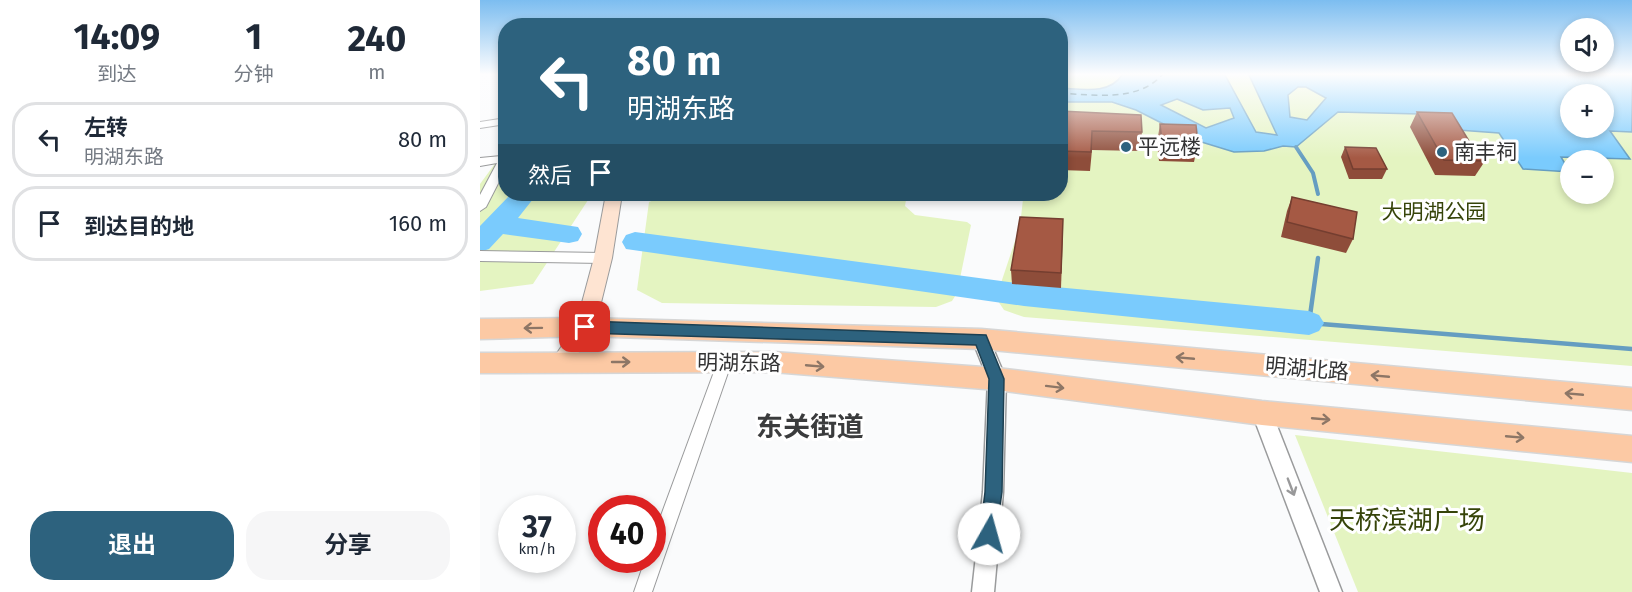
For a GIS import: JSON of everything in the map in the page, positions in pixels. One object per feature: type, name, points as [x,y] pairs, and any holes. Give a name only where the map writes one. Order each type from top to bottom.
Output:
[{"type":"main road","points":[[562,362],[585,327],[603,258],[613,201]]},
{"type":"main road","name":"明湖东路","points":[[480,329],[585,327],[981,339]]},
{"type":"main road","name":"明湖北路","points":[[981,339],[1632,399]]},
{"type":"main road","name":"明湖东路","points":[[480,363],[773,362],[997,379]]},
{"type":"main road","points":[[997,379],[1262,413],[1632,449]]},
{"type":"street","points":[[480,125],[498,122]]},
{"type":"street","points":[[480,162],[498,158]]},
{"type":"street","points":[[480,207],[498,171]]},
{"type":"street","points":[[480,256],[603,258]]},
{"type":"street","points":[[981,339],[997,379],[993,492],[983,592]]},
{"type":"street","points":[[643,592],[725,362]]},
{"type":"street","points":[[1262,413],[1331,592]]},
{"type":"green space","name":"大明湖公园","points":[[1068,103],[1560,103],[1560,138],[1614,138],[1614,103],[1632,103],[1632,366],[1024,317],[1004,310],[996,298],[1020,226],[1023,201],[1068,201]]},
{"type":"green space","points":[[498,160],[498,201],[587,201],[533,284],[480,291],[480,184]]},
{"type":"green space","points":[[906,201],[905,206],[915,215],[967,222],[971,225],[957,293],[952,301],[936,307],[662,303],[637,290],[649,202]]},
{"type":"green space","name":"天桥滨湖广场","points":[[1295,435],[1632,473],[1632,592],[1358,592]]},
{"type":"water","points":[[1114,103],[1167,103],[1161,105],[1206,128],[1234,118],[1230,108],[1203,110],[1186,103],[1240,103],[1256,132],[1277,135],[1262,103],[1289,103],[1290,117],[1307,120],[1322,103],[1560,103],[1560,138],[1614,137],[1630,159],[1614,159],[1614,150],[1560,150],[1560,171],[1523,169],[1499,133],[1458,130],[1420,114],[1338,112],[1296,147],[1283,146],[1264,151],[1234,152],[1195,140],[1136,110]]},
{"type":"water","points":[[1614,103],[1632,103],[1632,132],[1614,131]]},
{"type":"building","points":[[1068,111],[1141,115],[1142,132],[1092,131],[1091,152],[1068,151]]},
{"type":"building","points":[[1417,112],[1452,113],[1472,146],[1476,146],[1485,161],[1444,160]]},
{"type":"building","points":[[1160,124],[1196,125],[1198,143],[1162,142]]},
{"type":"building","points":[[1345,147],[1376,148],[1387,169],[1353,169]]},
{"type":"building","points":[[1292,197],[1357,212],[1353,239],[1287,222]]},
{"type":"building","points":[[1020,217],[1063,219],[1061,273],[1011,270]]},
{"type":"waterway","points":[[1296,147],[1313,173],[1318,194]]},
{"type":"waterway","points":[[480,242],[518,201]]},
{"type":"waterway","points":[[497,224],[569,234]]},
{"type":"waterway","points":[[635,242],[1024,295],[1309,323]]},
{"type":"waterway","points":[[1318,258],[1309,323],[1632,349]]},
{"type":"place","name":"平远楼","points":[[1126,147]]},
{"type":"place","name":"南丰祠","points":[[1442,152]]},
{"type":"district","name":"东关街道","points":[[810,427]]},
{"type":"route","points":[[585,327],[981,339],[997,379],[996,444],[989,534]]}]
